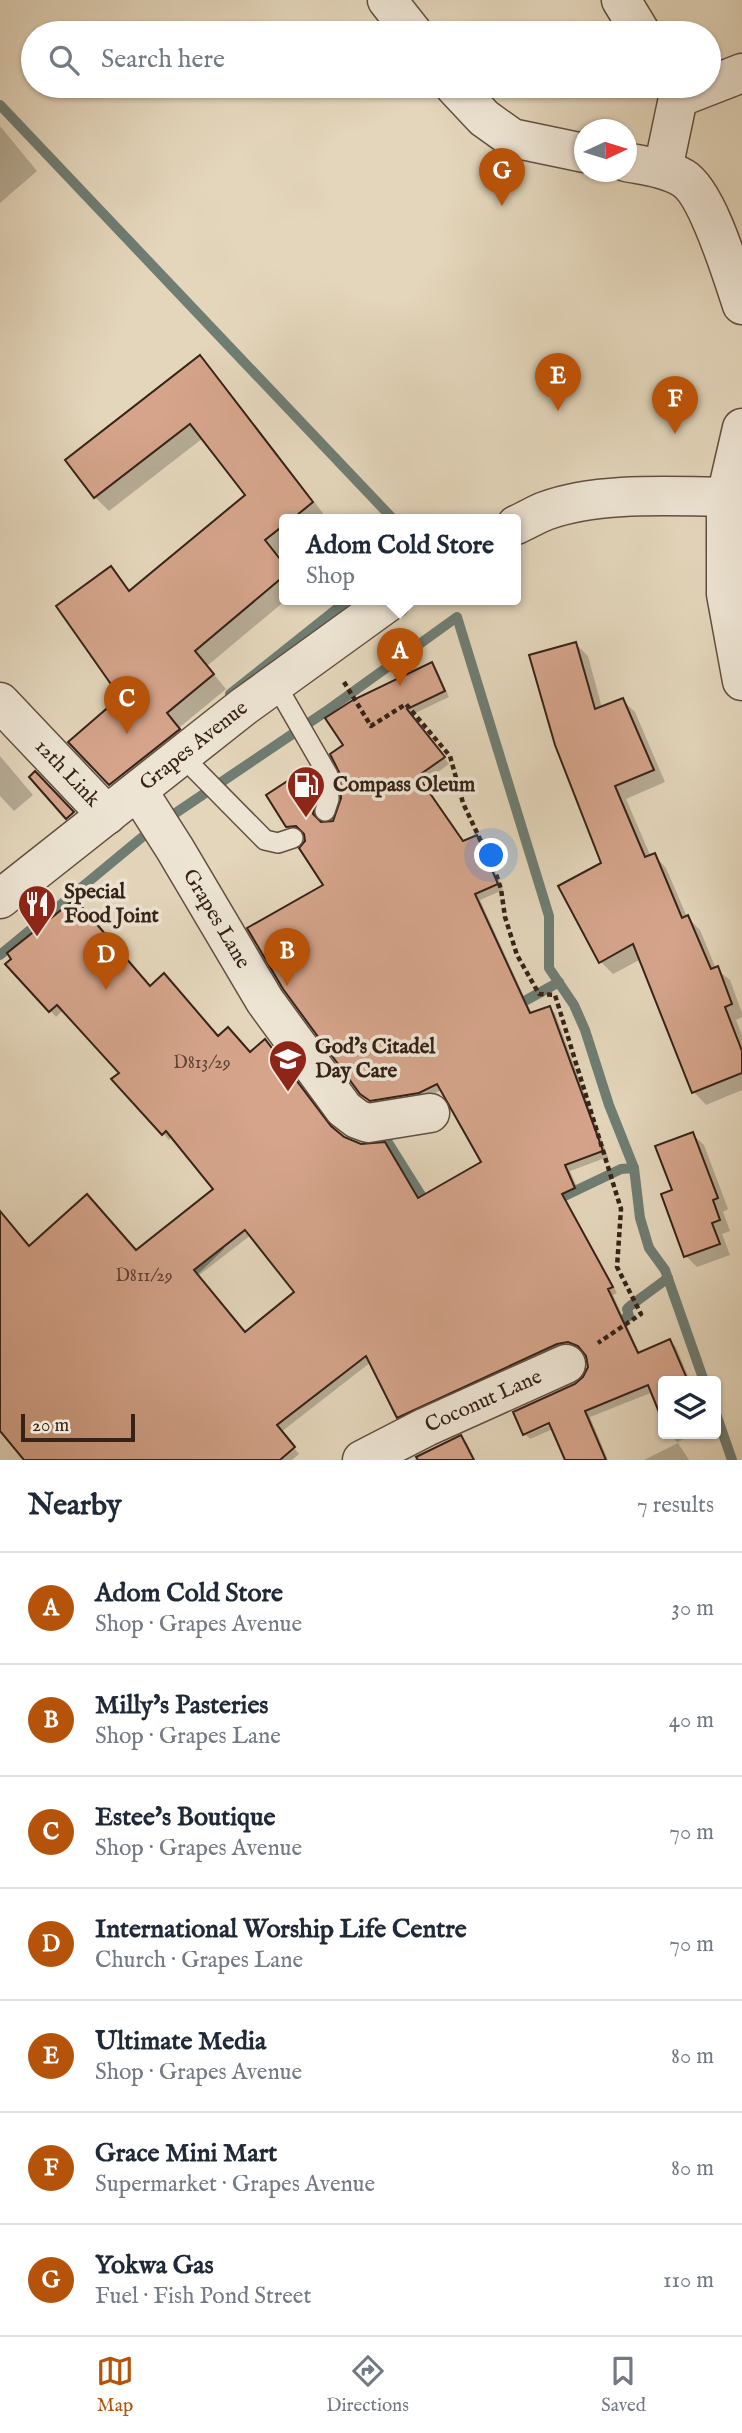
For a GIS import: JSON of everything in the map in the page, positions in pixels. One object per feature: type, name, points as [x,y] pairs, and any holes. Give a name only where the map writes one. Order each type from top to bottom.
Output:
[{"type":"street","points":[[387,0],[404,21]]},
{"type":"street","points":[[621,0],[634,21]]},
{"type":"street","points":[[721,79],[742,73]]},
{"type":"street","points":[[465,98],[484,118],[512,138],[574,151]]},
{"type":"street","points":[[663,169],[674,98]]},
{"type":"street","points":[[637,164],[663,169],[685,179],[695,188],[714,227],[742,304]]},
{"type":"street","points":[[742,428],[726,594],[742,681]]},
{"type":"street","points":[[521,523],[546,511],[592,500],[734,497]]},
{"type":"street","name":"Grapes Avenue","points":[[0,899],[275,683],[384,605]]},
{"type":"street","name":"12th Link","points":[[0,702],[107,816]]},
{"type":"street","name":"Grapes Lane","points":[[138,791],[265,1001],[344,1110],[368,1123],[430,1114]]},
{"type":"street","name":"Coconut Lane","points":[[362,1460],[426,1427],[566,1364]]},
{"type":"lane","points":[[275,683],[328,775],[329,799],[325,811]]},
{"type":"lane","points":[[182,756],[265,840],[278,843],[293,838]]},
{"type":"path","points":[[323,649],[371,726],[406,704],[450,756],[463,803],[498,880],[505,917],[517,955],[539,994],[555,995],[621,1209],[617,1267],[641,1314],[566,1364]]},
{"type":"building","points":[[200,355],[313,502],[298,514],[279,514],[279,529],[265,540],[279,558],[279,580],[195,651],[214,674],[167,713],[180,729],[109,785],[68,742],[120,697],[56,606],[111,566],[129,591],[245,495],[190,424],[94,498],[65,460]]},
{"type":"building","points":[[576,642],[595,709],[623,698],[654,770],[615,786],[645,857],[655,853],[682,918],[688,915],[711,969],[718,966],[732,1004],[725,1007],[742,1051],[742,1073],[692,1093],[633,944],[599,963],[558,886],[601,863],[555,745],[529,655]]},
{"type":"building","points":[[432,662],[445,691],[407,709],[445,757],[418,776],[463,841],[477,835],[498,884],[475,894],[530,1013],[550,1006],[603,1151],[565,1165],[575,1188],[562,1194],[613,1287],[608,1289],[638,1353],[670,1339],[686,1376],[658,1376],[658,1410],[648,1385],[585,1411],[606,1460],[565,1460],[549,1423],[523,1435],[513,1412],[575,1384],[583,1377],[588,1367],[586,1356],[578,1346],[568,1342],[557,1344],[397,1418],[366,1356],[277,1425],[295,1447],[280,1460],[24,1460],[0,1431],[0,1211],[29,1246],[87,1194],[136,1250],[213,1189],[166,1131],[162,1135],[111,1079],[119,1073],[57,1005],[49,1012],[5,964],[11,959],[7,953],[75,899],[150,986],[164,973],[218,1036],[228,1027],[250,1052],[265,1039],[331,1126],[344,1137],[361,1144],[385,1142],[418,1198],[481,1162],[437,1084],[419,1093],[370,1101],[360,1094],[283,989],[247,928],[323,885],[299,848],[305,841],[304,834],[296,826],[286,827],[266,795],[309,767],[316,779],[317,797],[313,814],[321,822],[333,821],[341,798],[340,774],[330,754],[343,745],[325,718],[353,700]],"holes":[[[245,1230],[294,1292],[245,1332],[194,1270]]]},
{"type":"building","points":[[35,771],[74,812],[66,819],[29,777]]},
{"type":"building","points":[[693,1132],[718,1198],[713,1200],[720,1220],[712,1223],[720,1244],[684,1257],[661,1194],[672,1190],[655,1146]]},
{"type":"building","points":[[461,1435],[474,1460],[418,1460],[416,1457]]},
{"type":"waterway","points":[[0,105],[388,514]]},
{"type":"waterway","points":[[230,694],[342,605]]},
{"type":"waterway","points":[[0,955],[152,829],[325,712],[457,617],[549,916],[549,968],[574,1005],[585,1030],[609,1105],[634,1168],[640,1218],[649,1248],[665,1270],[702,1376]]},
{"type":"waterway","points":[[512,1008],[559,982]]},
{"type":"waterway","points":[[377,1130],[380,1130],[429,1208]]},
{"type":"waterway","points":[[552,1199],[554,1201],[621,1169],[634,1168]]},
{"type":"waterway","points":[[196,1269],[219,1247]]},
{"type":"waterway","points":[[613,1326],[629,1316],[627,1309],[630,1306],[668,1278]]},
{"type":"waterway","points":[[721,1428],[732,1460]]},
{"type":"place","name":"Yokwa Gas","points":[[502,206]]},
{"type":"place","name":"Ultimate Media","points":[[558,411]]},
{"type":"place","name":"Grace Mini Mart","points":[[675,434]]},
{"type":"place","name":"Adom Cold Store","points":[[400,686]]},
{"type":"place","name":"Estee's Boutique","points":[[127,734]]},
{"type":"place","name":"Compass Oleum","points":[[306,819]]},
{"type":"place","name":"Special Food Joint","points":[[37,938]]},
{"type":"place","name":"Milly's Pasteries","points":[[287,986]]},
{"type":"place","name":"International Worship Life Centre","points":[[106,990]]},
{"type":"place","name":"God's Citadel Day Care","points":[[288,1093]]}]
